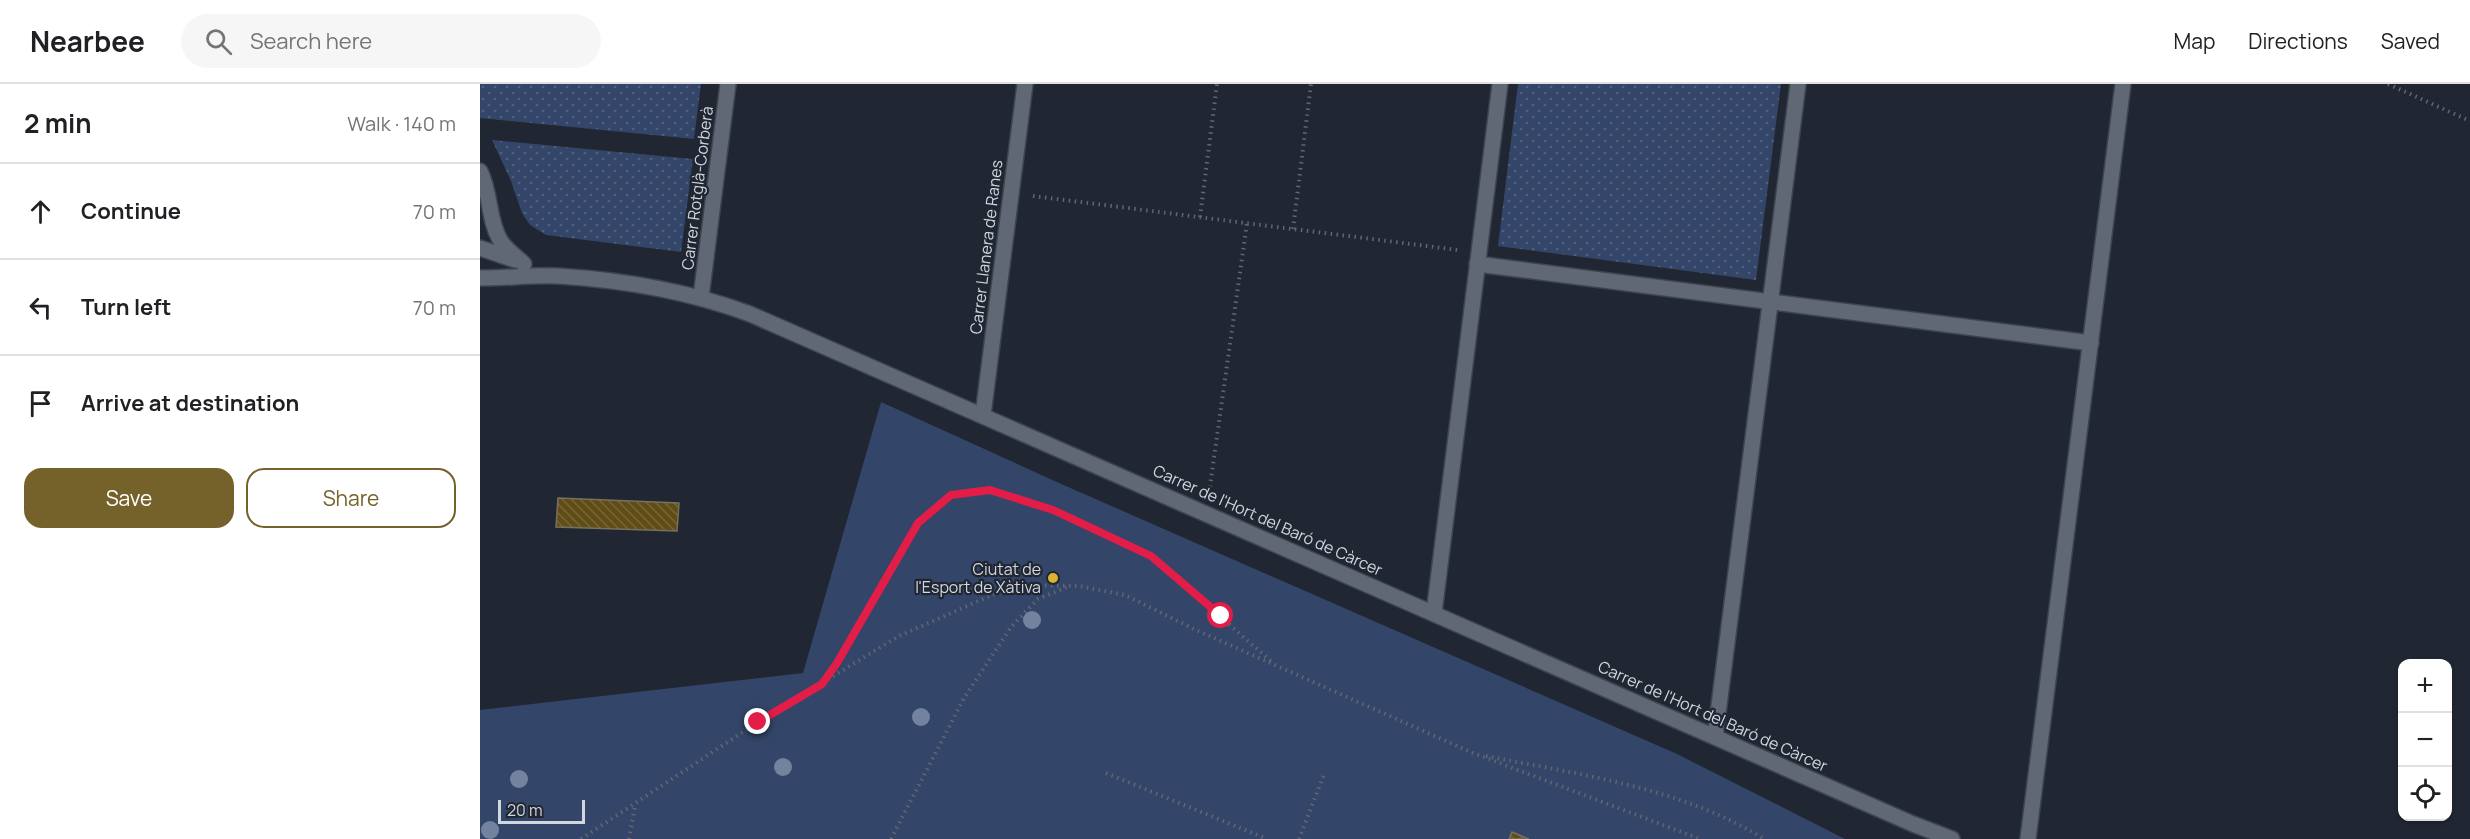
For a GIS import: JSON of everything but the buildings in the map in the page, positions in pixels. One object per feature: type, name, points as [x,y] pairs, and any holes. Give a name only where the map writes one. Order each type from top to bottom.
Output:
[{"type":"street","name":"Carrer Rotglà-Corberà","points":[[701,297],[728,84]]},
{"type":"street","name":"Carrer Llanera de Ranes","points":[[983,415],[1025,84]]},
{"type":"street","points":[[1434,613],[1500,84]]},
{"type":"street","points":[[1715,737],[1798,84]]},
{"type":"street","points":[[2028,839],[2123,84]]},
{"type":"street","points":[[480,171],[494,227],[501,240],[524,264]]},
{"type":"street","name":"Carrer de l'Hort del Baró de Càrcer","points":[[480,248],[557,276]]},
{"type":"street","points":[[1478,258],[1770,302],[2091,343]]},
{"type":"street","name":"Carrer de l'Hort del Baró de Càrcer","points":[[480,278],[557,276],[662,288],[701,297],[750,314],[1913,824],[1952,839]]},
{"type":"path","points":[[1200,217],[1217,84]]},
{"type":"path","points":[[1293,229],[1311,84]]},
{"type":"path","points":[[2388,84],[2470,122]]},
{"type":"path","points":[[1011,194],[1293,229],[1478,258]]},
{"type":"path","points":[[1206,513],[1246,223]]},
{"type":"path","points":[[822,684],[837,663],[918,523],[951,495],[990,490],[1053,510],[1151,556],[1276,666]]},
{"type":"path","points":[[581,839],[758,722],[899,636],[1015,585],[1071,586],[1125,595],[1196,630],[1473,753],[1700,839]]},
{"type":"path","points":[[891,839],[964,698],[1011,627],[1038,599],[1071,586]]},
{"type":"path","points":[[1473,753],[1660,792],[1740,824],[1764,839]]},
{"type":"path","points":[[1299,839],[1325,772]]},
{"type":"path","points":[[1106,773],[1267,839]]},
{"type":"path","points":[[629,839],[635,805]]},
{"type":"shaded area","points":[[480,84],[701,84],[694,139],[480,118]]},
{"type":"shaded area","points":[[1518,84],[1781,84],[1756,280],[1498,246]]},
{"type":"shaded area","points":[[492,140],[693,159],[681,252],[546,235],[530,225],[522,213],[511,181]]},
{"type":"shaded area","name":"Ciutat de l'Esport de Xàtiva","points":[[881,402],[1059,483],[1677,754],[1845,839],[480,839],[480,710],[803,673]]},
{"type":"place","name":"Ciutat de l'Esport de Xàtiva","points":[[1053,578]]},
{"type":"route","points":[[758,722],[822,684],[837,663],[887,572],[918,523],[951,495],[990,490],[1053,510],[1151,556],[1221,616]]}]
